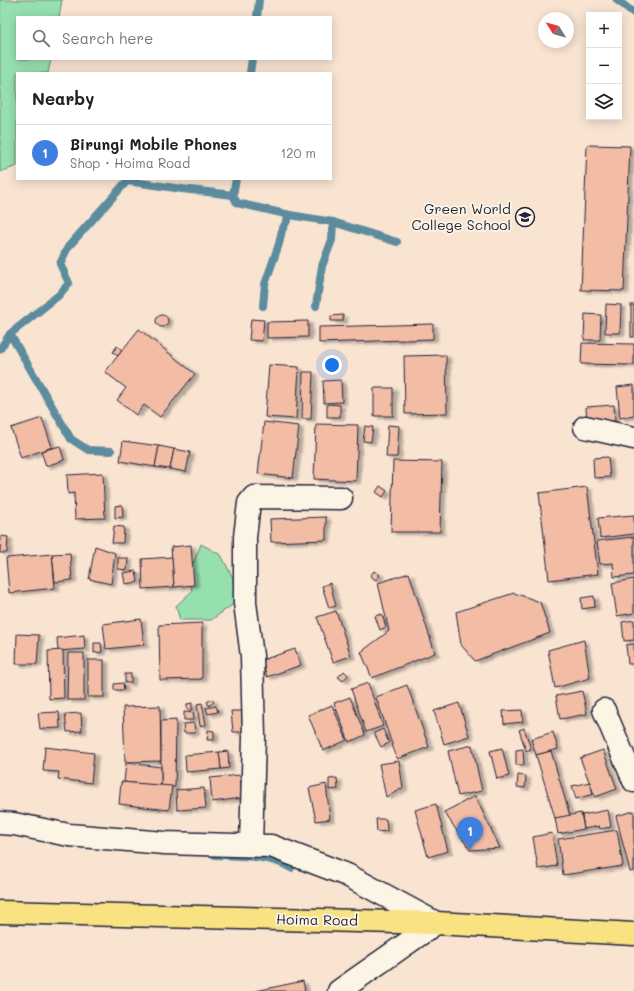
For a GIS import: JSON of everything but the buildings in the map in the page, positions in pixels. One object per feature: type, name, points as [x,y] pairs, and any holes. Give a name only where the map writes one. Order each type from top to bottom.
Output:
[{"type":"main road","name":"Hoima Road","points":[[0,912],[436,923],[634,934]]},
{"type":"street","points":[[585,427],[634,438]]},
{"type":"street","points":[[251,845],[254,737],[252,656],[245,595],[245,537],[249,503],[254,496],[341,498]]},
{"type":"street","points":[[604,710],[634,781]]},
{"type":"street","points":[[0,823],[14,824],[69,835],[164,843],[271,846],[347,875],[436,923],[339,991]]},
{"type":"green space","points":[[0,0],[62,0],[59,16],[16,16],[16,60],[51,60],[48,72],[16,72],[16,166],[0,172]]},
{"type":"green space","points":[[201,544],[221,555],[233,578],[235,603],[211,620],[180,620],[176,606],[192,591],[188,576]]},
{"type":"waterway","points":[[257,16],[259,0]]},
{"type":"waterway","points":[[617,0],[634,13]]},
{"type":"waterway","points":[[250,72],[252,60]]},
{"type":"waterway","points":[[0,349],[10,334],[59,295],[69,283],[60,264],[68,247],[127,181],[233,195],[236,180]]},
{"type":"waterway","points":[[233,195],[237,203],[290,215],[333,222],[397,242]]},
{"type":"waterway","points":[[263,306],[265,284],[279,244],[282,230],[290,215]]},
{"type":"waterway","points":[[316,306],[322,266],[332,240],[333,222]]},
{"type":"waterway","points":[[10,334],[71,439],[88,450],[111,451]]},
{"type":"waterway","points":[[215,855],[264,858],[291,868]]},
{"type":"place","name":"Green World College School","points":[[525,217]]},
{"type":"place","name":"Birungi Mobile Phones","points":[[470,850]]}]
